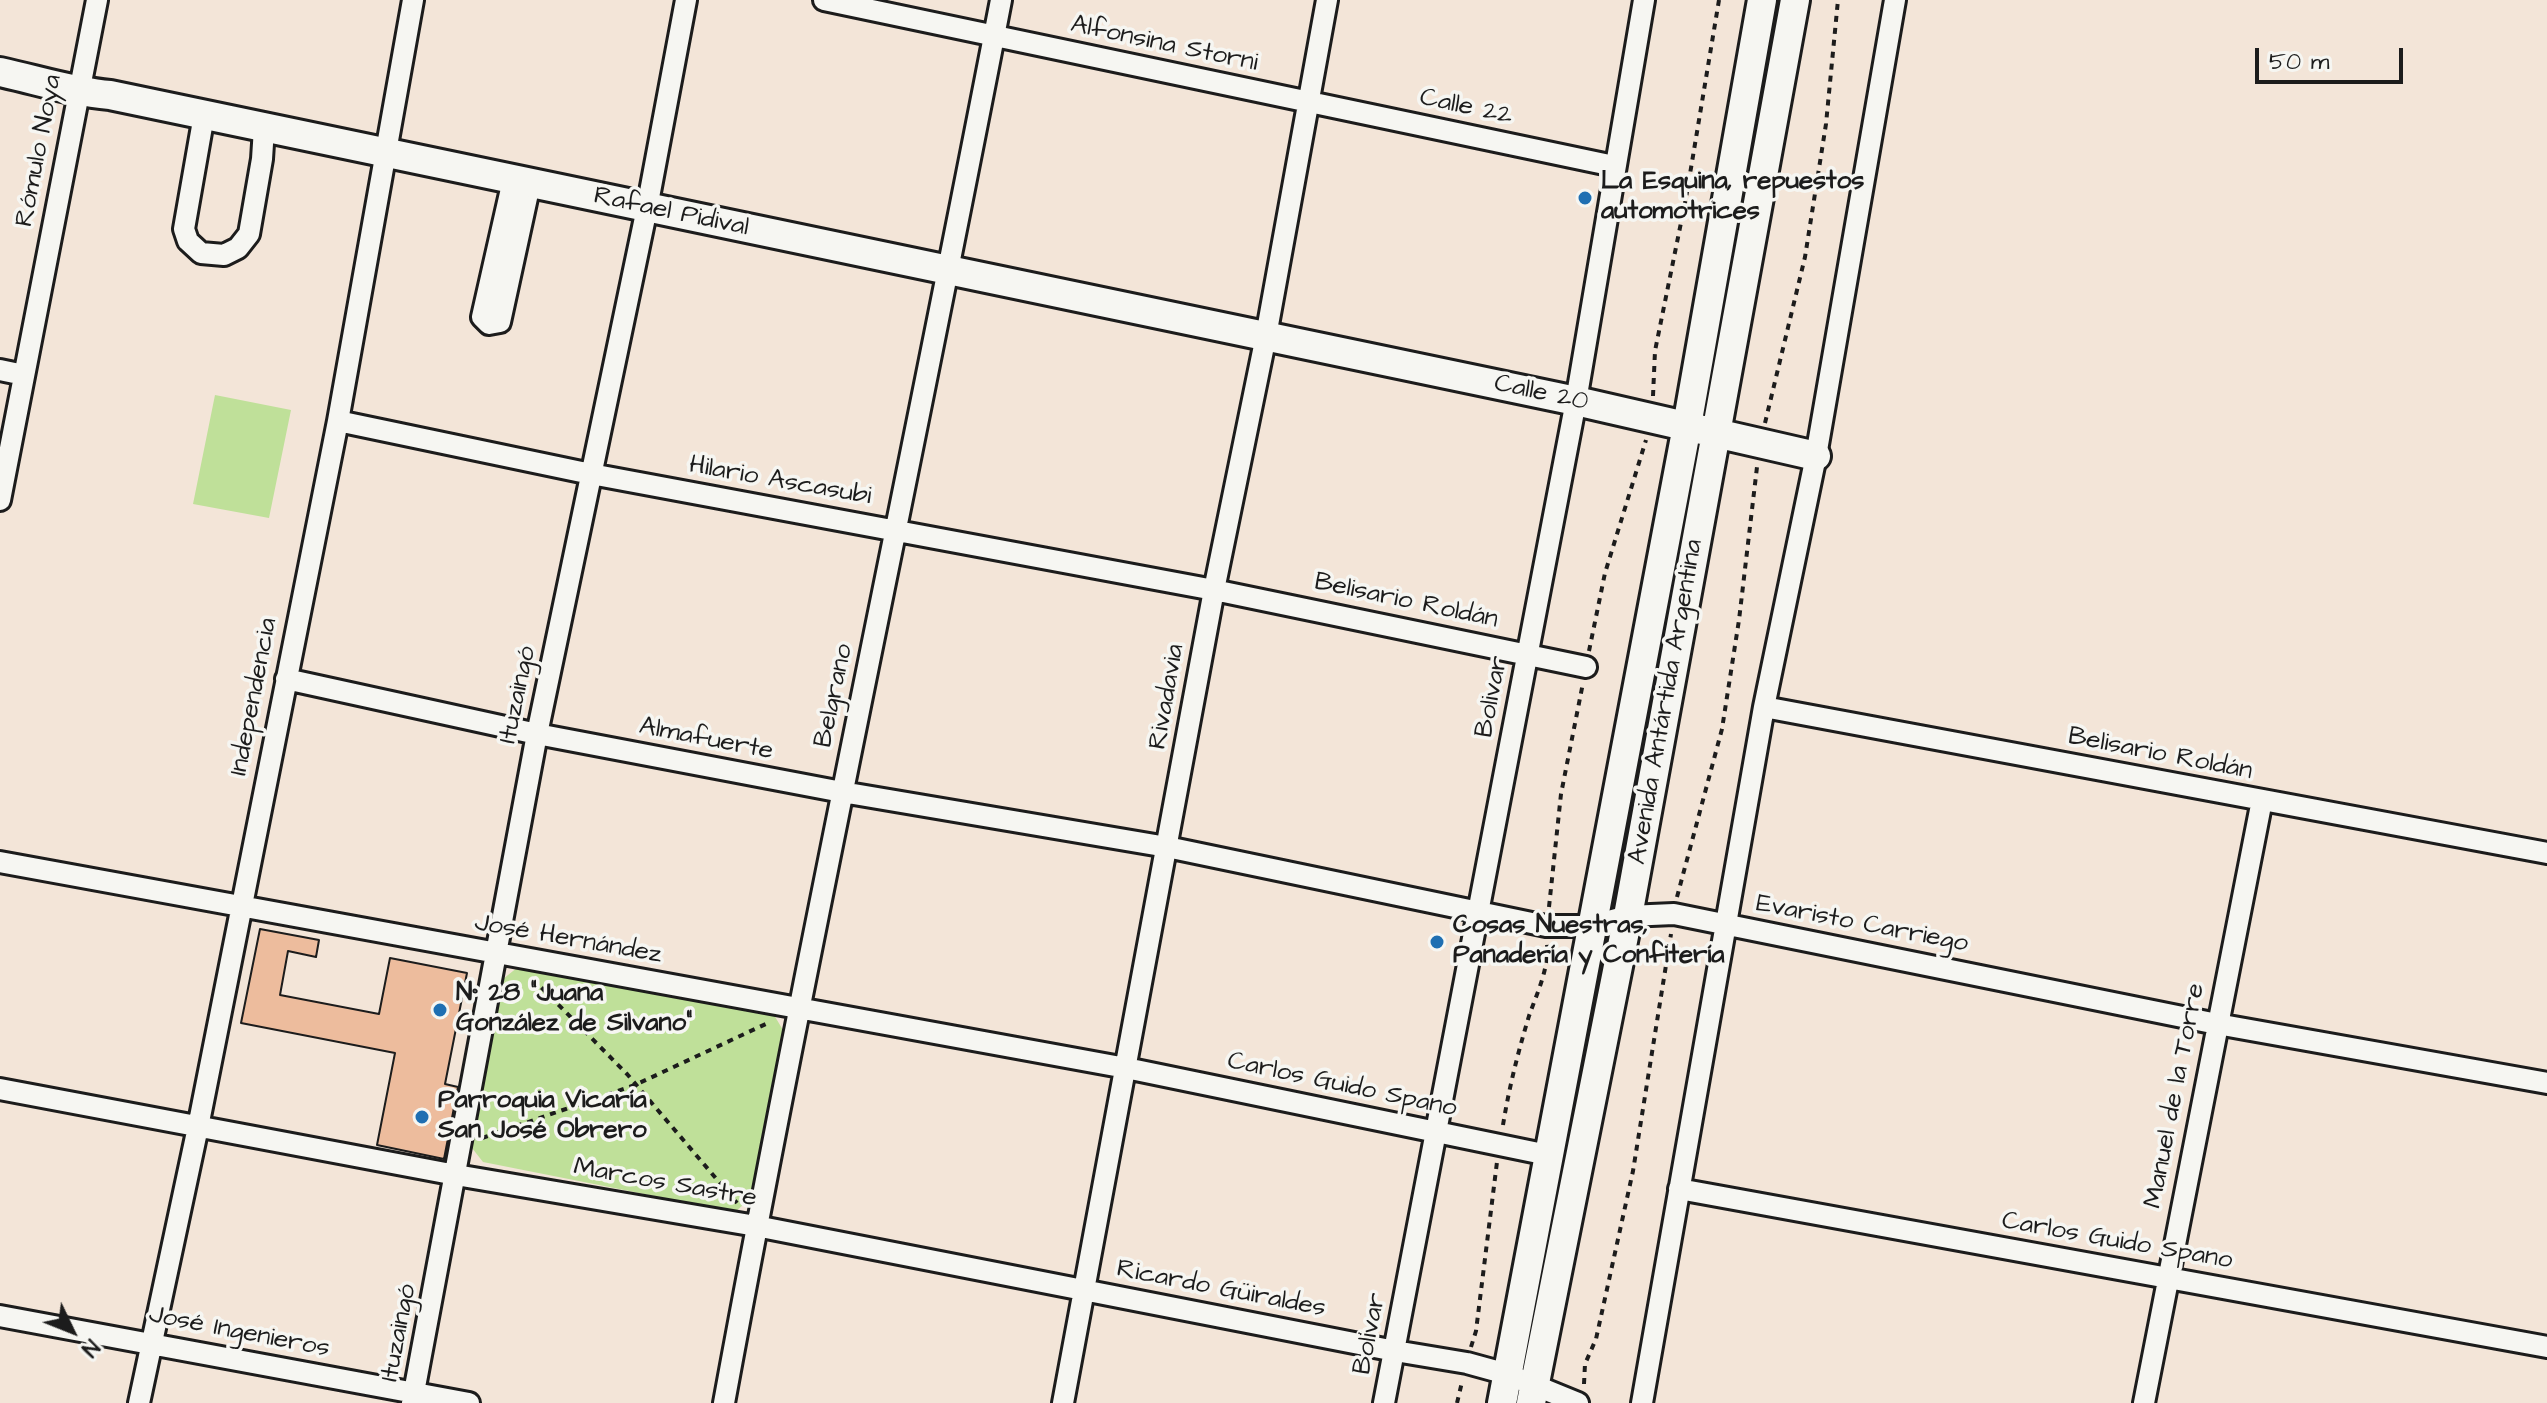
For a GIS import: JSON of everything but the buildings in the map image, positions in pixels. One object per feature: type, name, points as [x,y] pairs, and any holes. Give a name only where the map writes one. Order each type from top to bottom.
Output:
[{"type":"main road","name":"Avenida Antártida Argentina","points":[[1502,1403],[1687,426],[1762,0]]},
{"type":"main road","name":"Avenida Antártida Argentina","points":[[1533,1394],[1628,916],[1795,0]]},
{"type":"main road","name":"Rafael Pidival","points":[[0,72],[56,84],[77,92],[110,95],[1266,336]]},
{"type":"main road","name":"Rafael Pidival","points":[[0,89],[48,99],[77,92]]},
{"type":"main road","name":"Calle 20","points":[[1266,336],[1576,401],[1816,456]]},
{"type":"street","name":"Rómulo Noya","points":[[0,500],[97,0]]},
{"type":"street","name":"Independencia","points":[[139,1403],[198,1127],[239,907],[338,421],[413,0]]},
{"type":"street","name":"Ituzaingó","points":[[413,1398],[461,1145],[502,954],[537,734],[647,208],[686,0]]},
{"type":"street","name":"Alfonsina Storni","points":[[824,0],[1307,100]]},
{"type":"street","name":"Belgrano","points":[[724,1403],[798,1009],[949,271],[1001,0]]},
{"type":"street","name":"Rivadavia","points":[[1063,1403],[1327,0]]},
{"type":"street","name":"Bolivar","points":[[1384,1403],[1576,401],[1644,0]]},
{"type":"street","points":[[1642,1403],[1764,707],[1816,456],[1895,0]]},
{"type":"street","name":"Calle 22","points":[[1307,100],[1614,166]]},
{"type":"street","points":[[204,115],[184,229],[188,241],[201,253],[224,255],[238,248],[249,234],[264,128]]},
{"type":"street","points":[[522,182],[500,322],[489,324],[482,317],[522,182]]},
{"type":"street","points":[[0,370],[24,375]]},
{"type":"street","name":"Hilario Ascasubi","points":[[338,421],[591,474],[1214,590]]},
{"type":"street","name":"Belisario Roldán","points":[[1214,590],[1586,667]]},
{"type":"street","name":"Almafuerte","points":[[286,679],[537,734],[842,792],[1167,847]]},
{"type":"street","name":"Belisario Roldán","points":[[1764,707],[2547,853]]},
{"type":"street","name":"Manuel de la Torre","points":[[2144,1403],[2262,800]]},
{"type":"street","name":"Evaristo Carriego","points":[[1167,847],[1546,926],[1590,926],[1628,916],[1674,914],[2217,1024],[2547,1083]]},
{"type":"street","name":"José Hernández","points":[[0,862],[1126,1068]]},
{"type":"street","name":"Carlos Guido Spano","points":[[1126,1068],[1548,1155]]},
{"type":"street","name":"Marcos Sastre","points":[[0,1089],[456,1175],[756,1226],[1085,1290]]},
{"type":"street","name":"Carlos Guido Spano","points":[[1679,1189],[2547,1347]]},
{"type":"street","name":"Ricardo Güiraldes","points":[[1085,1290],[1467,1363],[1507,1374],[1533,1394],[1581,1395]]},
{"type":"street","name":"José Ingenieros","points":[[0,1316],[150,1343],[413,1398],[469,1403]]},
{"type":"path","points":[[1581,1395],[1585,1364],[1596,1339],[1633,1171],[1680,880],[1722,729],[1739,620],[1760,443],[1805,257],[1826,124],[1838,0]]},
{"type":"path","points":[[502,954],[635,1085],[756,1226]]},
{"type":"path","points":[[461,1145],[635,1085],[798,1009]]},
{"type":"path","points":[[1457,1403],[1463,1378]]},
{"type":"green space","points":[[215,395],[291,410],[269,518],[193,504]]},
{"type":"green space","points":[[518,967],[774,1015],[783,1030],[751,1198],[735,1212],[483,1162],[472,1148],[503,979]]},
{"type":"place","name":"La Esquina, repuestos automotrices","points":[[1585,198]]},
{"type":"place","name":"Cosas Nuestras, Panadería y Confitería","points":[[1437,942]]},
{"type":"place","name":"N° 28 \"Juana González de Silvano\"","points":[[440,1010]]},
{"type":"place","name":"Parroquia Vicaría San José Obrero","points":[[422,1117]]}]
